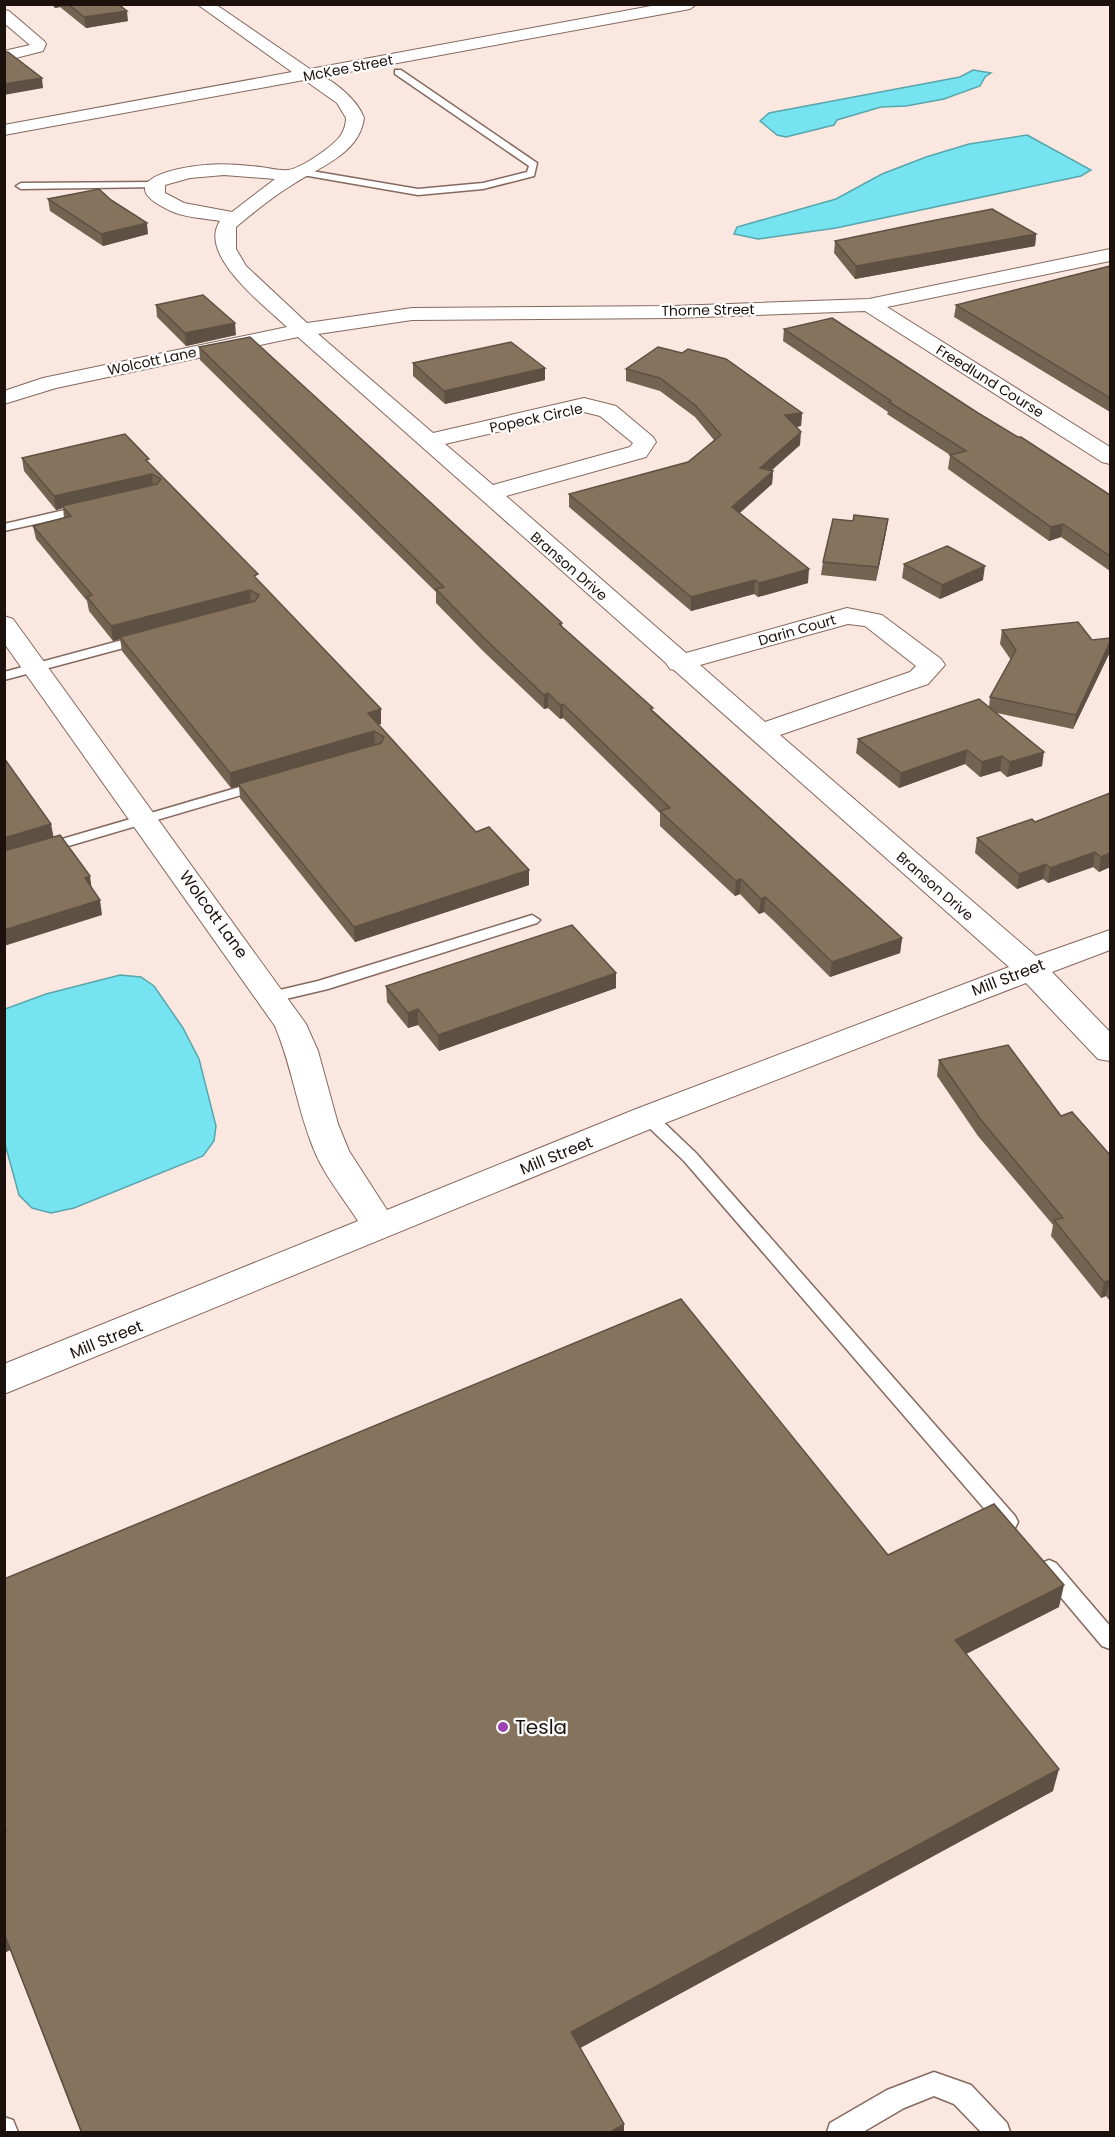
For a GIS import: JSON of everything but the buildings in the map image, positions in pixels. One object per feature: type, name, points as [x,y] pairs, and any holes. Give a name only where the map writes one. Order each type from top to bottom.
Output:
[{"type":"street","points":[[204,4],[342,99],[352,109],[355,118],[347,140],[236,218],[179,208],[156,195],[156,182],[177,173],[240,169],[296,174]]},
{"type":"street","name":"McKee Street","points":[[4,130],[309,76],[690,4]]},
{"type":"street","points":[[4,14],[38,44],[37,48],[4,56]]},
{"type":"street","name":"Branson Drive","points":[[236,218],[227,225],[226,249],[238,269],[302,330],[679,663],[1030,968],[1110,1051]]},
{"type":"street","name":"Thorne Street","points":[[302,330],[412,314],[673,312],[869,306],[1110,255]]},
{"type":"street","name":"Freedlund Course","points":[[869,306],[1110,457]]},
{"type":"street","name":"Wolcott Lane","points":[[4,398],[51,383],[302,330]]},
{"type":"street","name":"Popeck Circle","points":[[428,441],[584,405],[608,411],[645,442],[638,452],[488,494]]},
{"type":"street","name":"Darin Court","points":[[679,663],[847,616],[873,620],[932,665],[919,678],[759,733]]},
{"type":"street","name":"Wolcott Lane","points":[[4,624],[273,997],[290,1024],[302,1051],[321,1124],[332,1153],[380,1227]]},
{"type":"street","name":"Mill Street","points":[[4,1380],[648,1116],[1110,939]]},
{"type":"lane","points":[[296,174],[418,192],[483,186],[531,174],[534,165],[398,72]]},
{"type":"lane","points":[[21,186],[156,185]]},
{"type":"lane","points":[[4,528],[96,507]]},
{"type":"lane","points":[[4,676],[152,636]]},
{"type":"lane","points":[[4,861],[276,781]]},
{"type":"lane","points":[[273,997],[322,985],[532,920]]},
{"type":"lane","points":[[648,1116],[690,1157],[1017,1532]]},
{"type":"lane","points":[[1040,1559],[1110,1640]]},
{"type":"lane","points":[[839,2133],[896,2099],[934,2084],[962,2094],[998,2133]]},
{"type":"water","points":[[973,70],[991,73],[985,77],[980,86],[944,99],[906,106],[881,107],[837,120],[834,125],[786,137],[777,135],[760,121],[769,113],[960,77]]},
{"type":"water","points":[[1027,135],[1091,170],[1081,176],[836,228],[758,239],[734,234],[737,227],[836,199],[882,174],[926,157],[969,144]]},
{"type":"water","points":[[120,975],[141,977],[154,986],[183,1028],[199,1059],[216,1126],[214,1141],[203,1156],[74,1208],[51,1213],[32,1208],[19,1195],[5,1144],[5,1009],[46,994]]},
{"type":"place","name":"Tesla","points":[[503,1727]]}]
